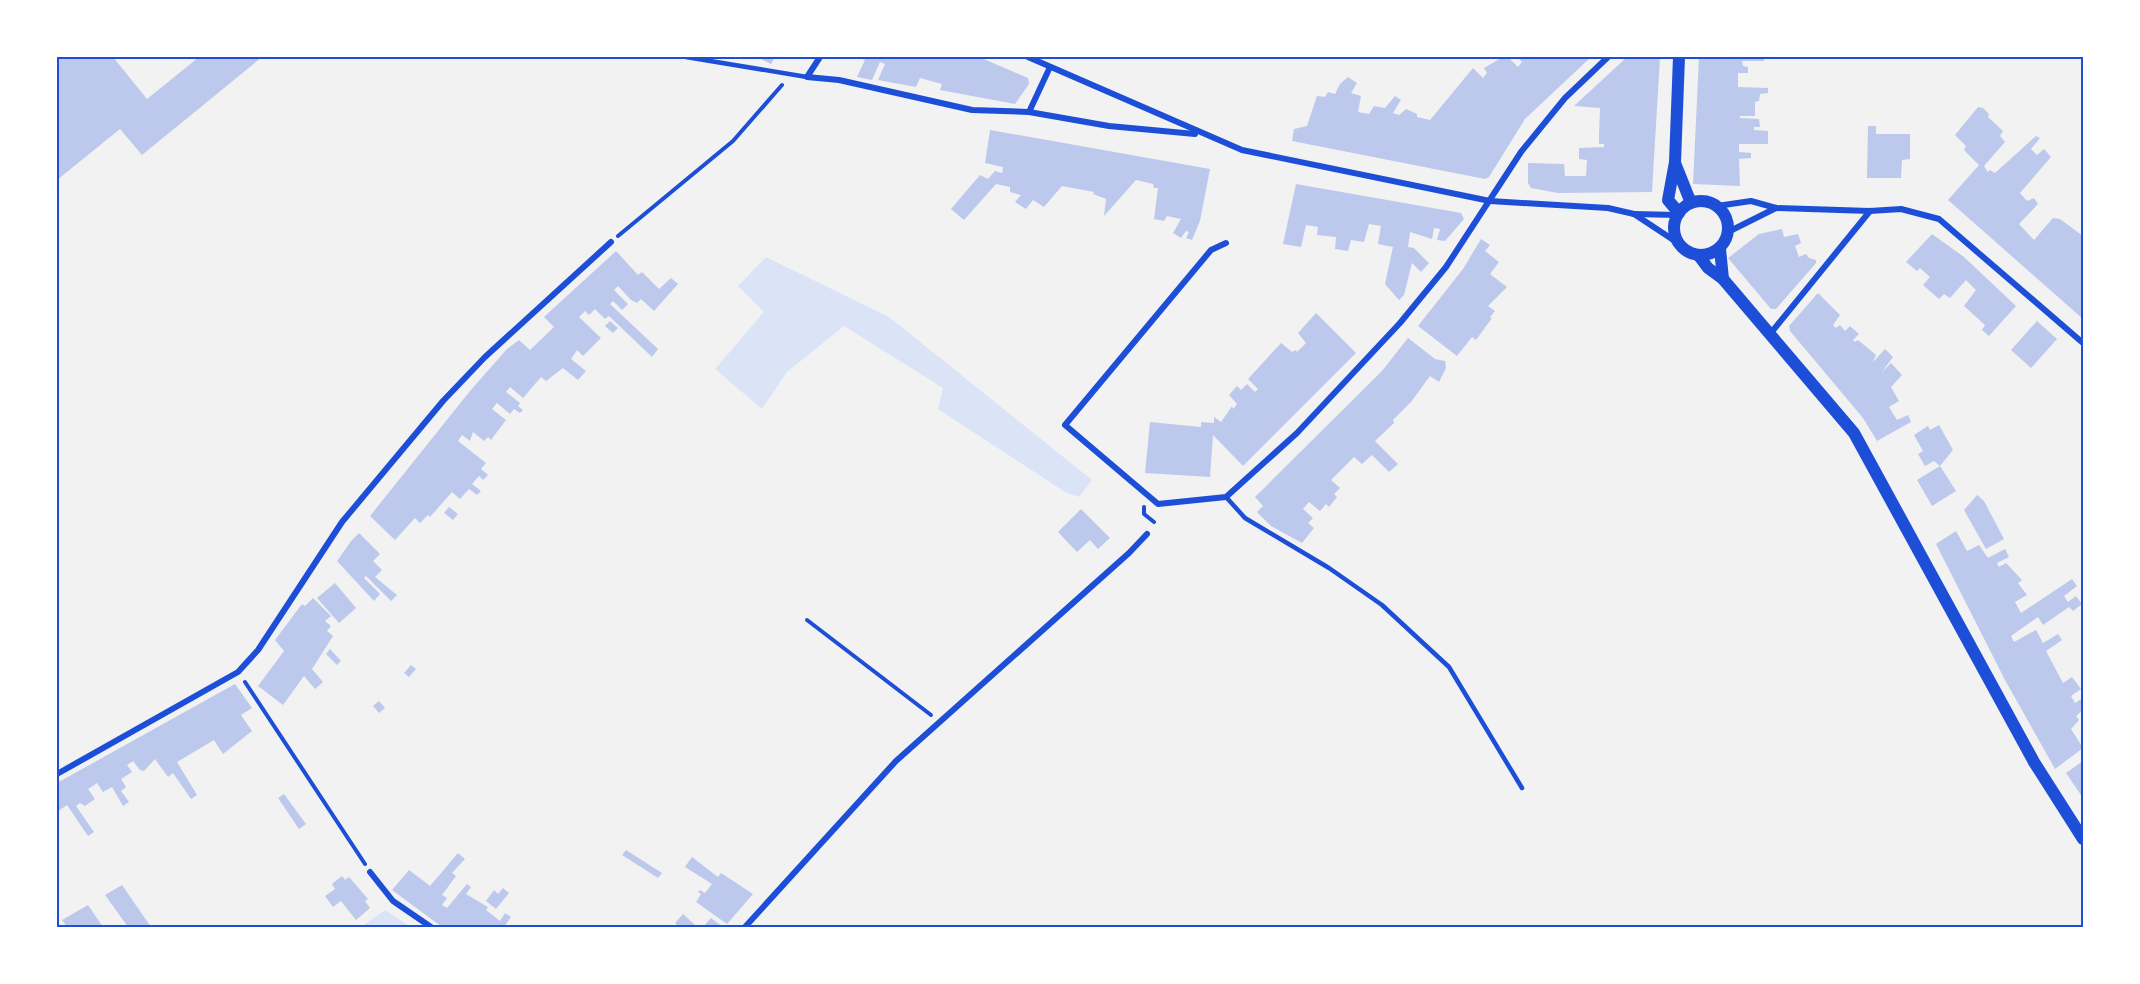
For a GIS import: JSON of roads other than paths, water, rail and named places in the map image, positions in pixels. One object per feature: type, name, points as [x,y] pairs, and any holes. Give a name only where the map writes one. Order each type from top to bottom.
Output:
[{"type":"main road","points":[[1678,214],[1668,200],[1675,162],[1679,57]]},
{"type":"main road","points":[[1675,162],[1691,203]]},
{"type":"main road","points":[[1723,279],[1720,249],[1728,232],[1727,218],[1717,206],[1705,201],[1691,203],[1678,214],[1674,229],[1678,243],[1690,253],[1699,256],[1708,268],[1723,279],[1854,433],[2034,762],[2083,838]]},
{"type":"main road","points":[[1699,256],[1720,249]]},
{"type":"street","points":[[820,57],[807,76],[839,80],[972,110],[1029,112],[1109,126],[1202,135]]},
{"type":"street","points":[[1028,57],[1202,135],[1242,150],[1490,201],[1608,207],[1634,214],[1678,214]]},
{"type":"street","points":[[1226,243],[1211,250],[1065,425],[1158,504],[1226,497],[1297,433],[1400,322],[1446,267],[1521,152],[1558,107],[1608,57]]},
{"type":"street","points":[[1029,112],[1050,67]]},
{"type":"street","points":[[1717,206],[1752,201],[1776,208],[1870,211],[1901,209],[1940,219],[2083,343]]},
{"type":"street","points":[[1728,232],[1776,208]]},
{"type":"street","points":[[1770,334],[1870,211]]},
{"type":"street","points":[[1634,214],[1678,243]]},
{"type":"street","points":[[57,774],[238,672],[258,650],[342,522],[443,401],[485,357],[610,242]]},
{"type":"street","points":[[745,927],[896,761],[1130,553],[1147,534]]},
{"type":"street","points":[[370,872],[393,901],[431,927]]},
{"type":"lane","points":[[686,57],[807,76]]},
{"type":"lane","points":[[1226,497],[1245,518],[1329,568],[1382,604],[1449,667],[1522,788]]}]
